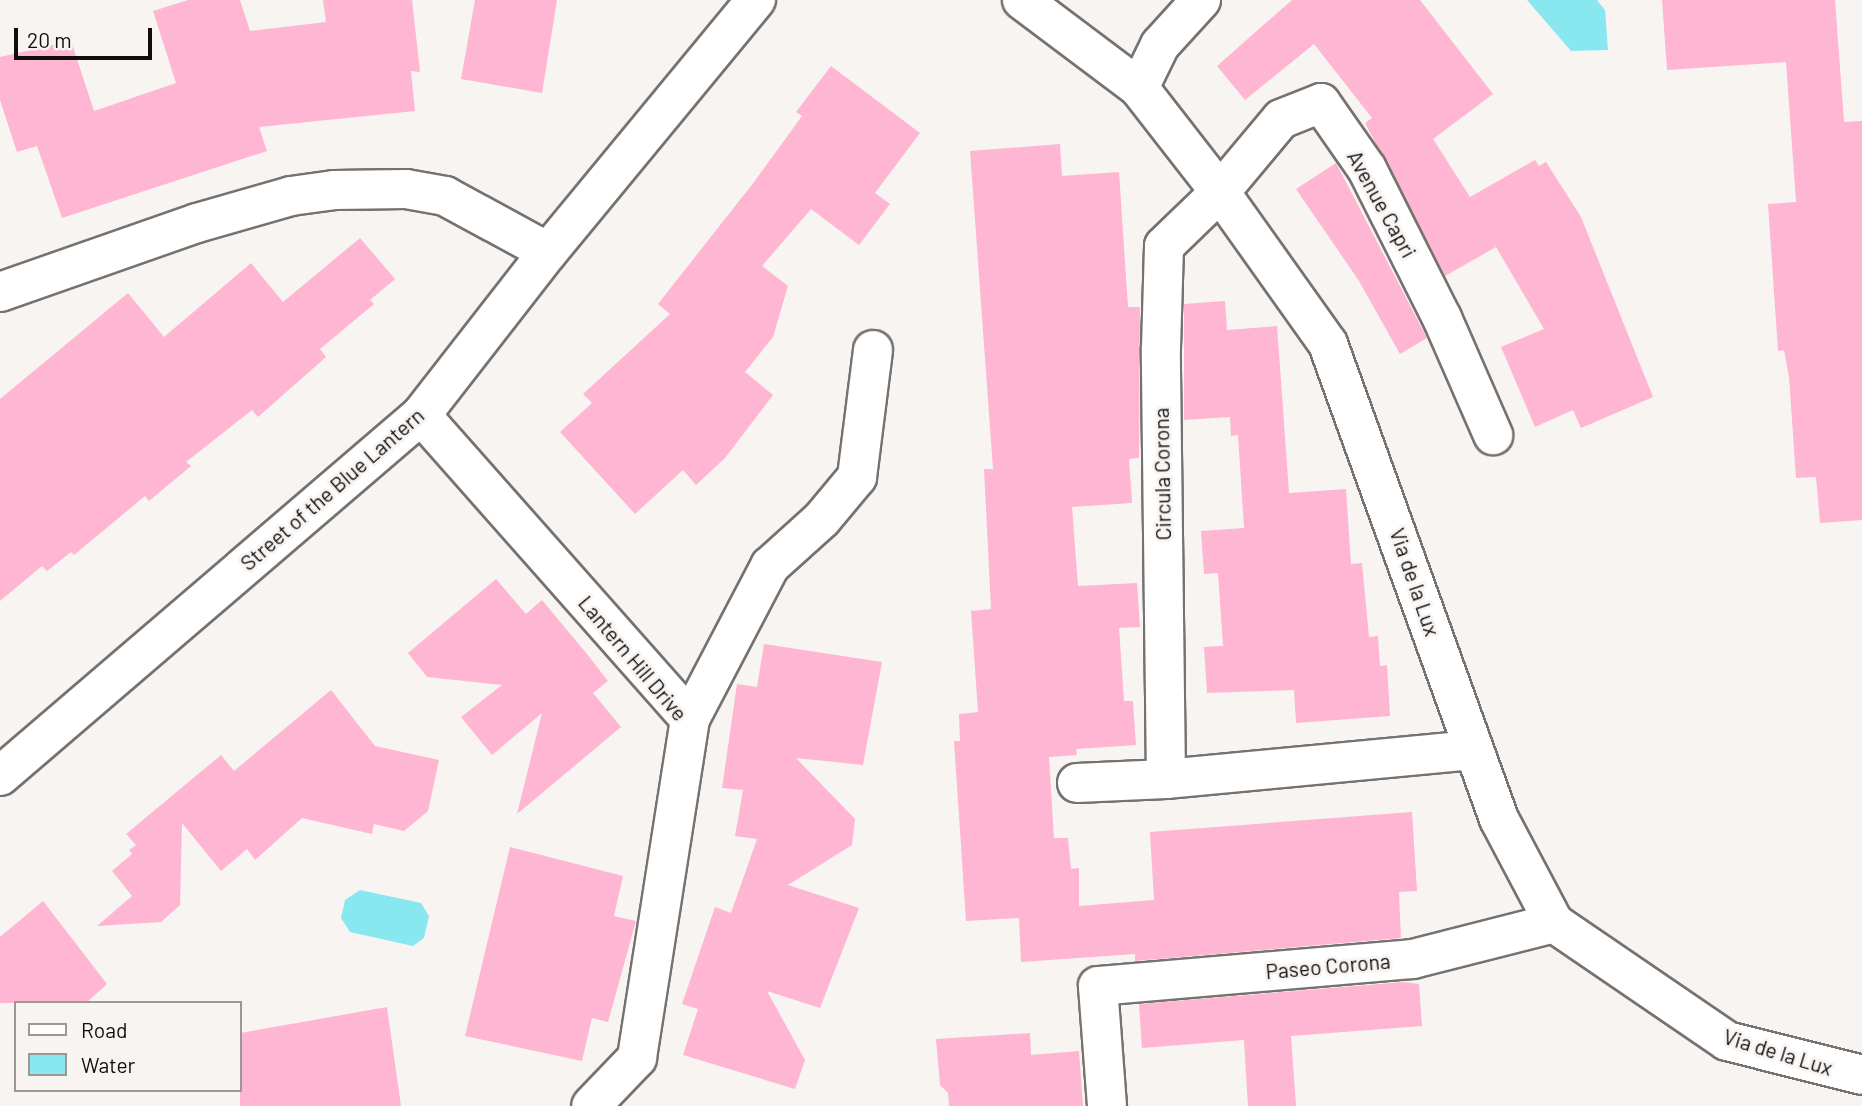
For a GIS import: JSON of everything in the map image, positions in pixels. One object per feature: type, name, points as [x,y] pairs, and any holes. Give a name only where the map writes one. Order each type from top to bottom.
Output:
[{"type":"street","name":"Street of the Blue Lantern","points":[[0,776],[421,415],[548,252],[756,0]]},
{"type":"street","name":"Via de la Lux","points":[[1021,0],[1139,88],[1220,192],[1328,344],[1499,819],[1554,923],[1727,1041],[1862,1075]]},
{"type":"street","points":[[1139,88],[1160,45],[1201,0]]},
{"type":"street","name":"Avenue Capri","points":[[1220,192],[1281,119],[1321,103],[1367,169],[1442,318],[1493,435]]},
{"type":"street","points":[[0,292],[197,223],[291,196],[334,190],[406,189],[445,196],[548,252]]},
{"type":"street","name":"Circula Corona","points":[[1166,779],[1161,348],[1164,246],[1220,192]]},
{"type":"street","points":[[690,719],[770,566],[822,519],[857,477],[873,350]]},
{"type":"street","name":"Lantern Hill Drive","points":[[421,415],[690,719],[637,1058],[591,1106]]},
{"type":"street","points":[[1077,783],[1166,779],[1473,750]]},
{"type":"street","name":"Paseo Corona","points":[[1107,1106],[1098,986],[1412,959],[1554,923]]},
{"type":"water","points":[[1527,0],[1597,0],[1605,10],[1608,50],[1571,51]]},
{"type":"water","points":[[360,890],[421,903],[429,916],[424,938],[413,946],[350,932],[341,918],[345,900]]},
{"type":"building","points":[[188,0],[240,0],[250,31],[326,22],[323,0],[412,0],[420,72],[411,71],[415,111],[259,127],[267,151],[62,218],[37,146],[17,152],[0,100],[0,57],[71,41],[94,111],[176,83],[153,11]]},
{"type":"building","points":[[475,0],[557,0],[542,93],[461,79]]},
{"type":"building","points":[[1292,0],[1420,0],[1493,94],[1433,139],[1470,197],[1535,160],[1539,166],[1546,162],[1581,217],[1653,397],[1581,428],[1573,410],[1535,427],[1501,347],[1544,329],[1496,247],[1445,276],[1365,123],[1372,118],[1314,44],[1245,100],[1217,66]]},
{"type":"building","points":[[1662,0],[1835,0],[1844,122],[1862,121],[1862,520],[1820,523],[1816,477],[1796,478],[1789,377],[1784,350],[1778,351],[1768,204],[1796,202],[1786,62],[1667,70]]},
{"type":"building","points":[[831,66],[920,133],[875,193],[890,204],[859,245],[811,209],[762,266],[788,286],[773,337],[745,372],[773,395],[725,458],[696,485],[683,470],[635,514],[560,432],[592,403],[583,394],[670,314],[658,304],[802,116],[796,112]]},
{"type":"building","points":[[1060,144],[1062,176],[1119,172],[1128,307],[1140,307],[1139,458],[1129,459],[1132,503],[1072,507],[1078,586],[1137,583],[1140,627],[1119,628],[1124,701],[1133,701],[1136,745],[1076,749],[1077,755],[1049,757],[1054,838],[1068,838],[1071,869],[1079,868],[1079,906],[1154,900],[1150,832],[1412,812],[1417,891],[1399,892],[1401,938],[1135,961],[1135,954],[1021,962],[1019,918],[966,921],[954,741],[960,741],[959,714],[978,712],[971,611],[991,609],[984,469],[993,469],[970,151]]},
{"type":"building","points":[[1336,163],[1427,338],[1400,354],[1359,281],[1296,189]]},
{"type":"building","points":[[360,238],[395,279],[370,300],[374,304],[320,349],[326,357],[258,417],[252,410],[186,462],[191,466],[149,501],[145,496],[74,555],[71,552],[47,571],[42,566],[0,601],[0,399],[128,293],[164,337],[251,263],[283,302]]},
{"type":"building","points":[[1225,301],[1227,330],[1277,326],[1289,493],[1346,489],[1351,564],[1362,563],[1369,637],[1378,636],[1380,666],[1387,665],[1390,716],[1296,723],[1294,690],[1207,693],[1204,647],[1223,646],[1218,573],[1204,574],[1201,531],[1244,528],[1238,435],[1231,436],[1230,417],[1184,420],[1184,304]]},
{"type":"building","points":[[496,579],[526,614],[542,600],[608,681],[593,693],[621,727],[517,814],[542,713],[492,755],[461,717],[502,685],[427,677],[408,653]]},
{"type":"building","points":[[764,644],[882,662],[863,765],[796,758],[855,819],[852,845],[788,885],[859,908],[820,1008],[767,991],[805,1060],[795,1089],[683,1055],[698,1009],[682,1004],[715,907],[731,913],[757,839],[735,836],[743,790],[722,788],[737,684],[757,687]]},
{"type":"building","points":[[331,690],[375,746],[439,760],[428,811],[404,831],[374,824],[372,834],[302,818],[255,860],[247,849],[221,871],[182,823],[180,905],[161,922],[97,926],[132,896],[112,871],[132,854],[129,850],[136,845],[126,834],[221,755],[234,771]]},
{"type":"building","points":[[510,847],[623,876],[614,916],[636,921],[608,1022],[592,1018],[582,1061],[465,1036]]},
{"type":"building","points":[[43,901],[107,984],[88,1001],[0,1003],[0,937]]},
{"type":"building","points":[[1404,982],[1419,984],[1422,1026],[1291,1036],[1296,1106],[1248,1106],[1244,1040],[1142,1048],[1139,1004]]},
{"type":"building","points":[[387,1007],[401,1106],[240,1106],[242,1033]]},
{"type":"building","points":[[1030,1033],[1031,1055],[1079,1051],[1083,1106],[949,1106],[948,1093],[940,1085],[936,1039]]}]
